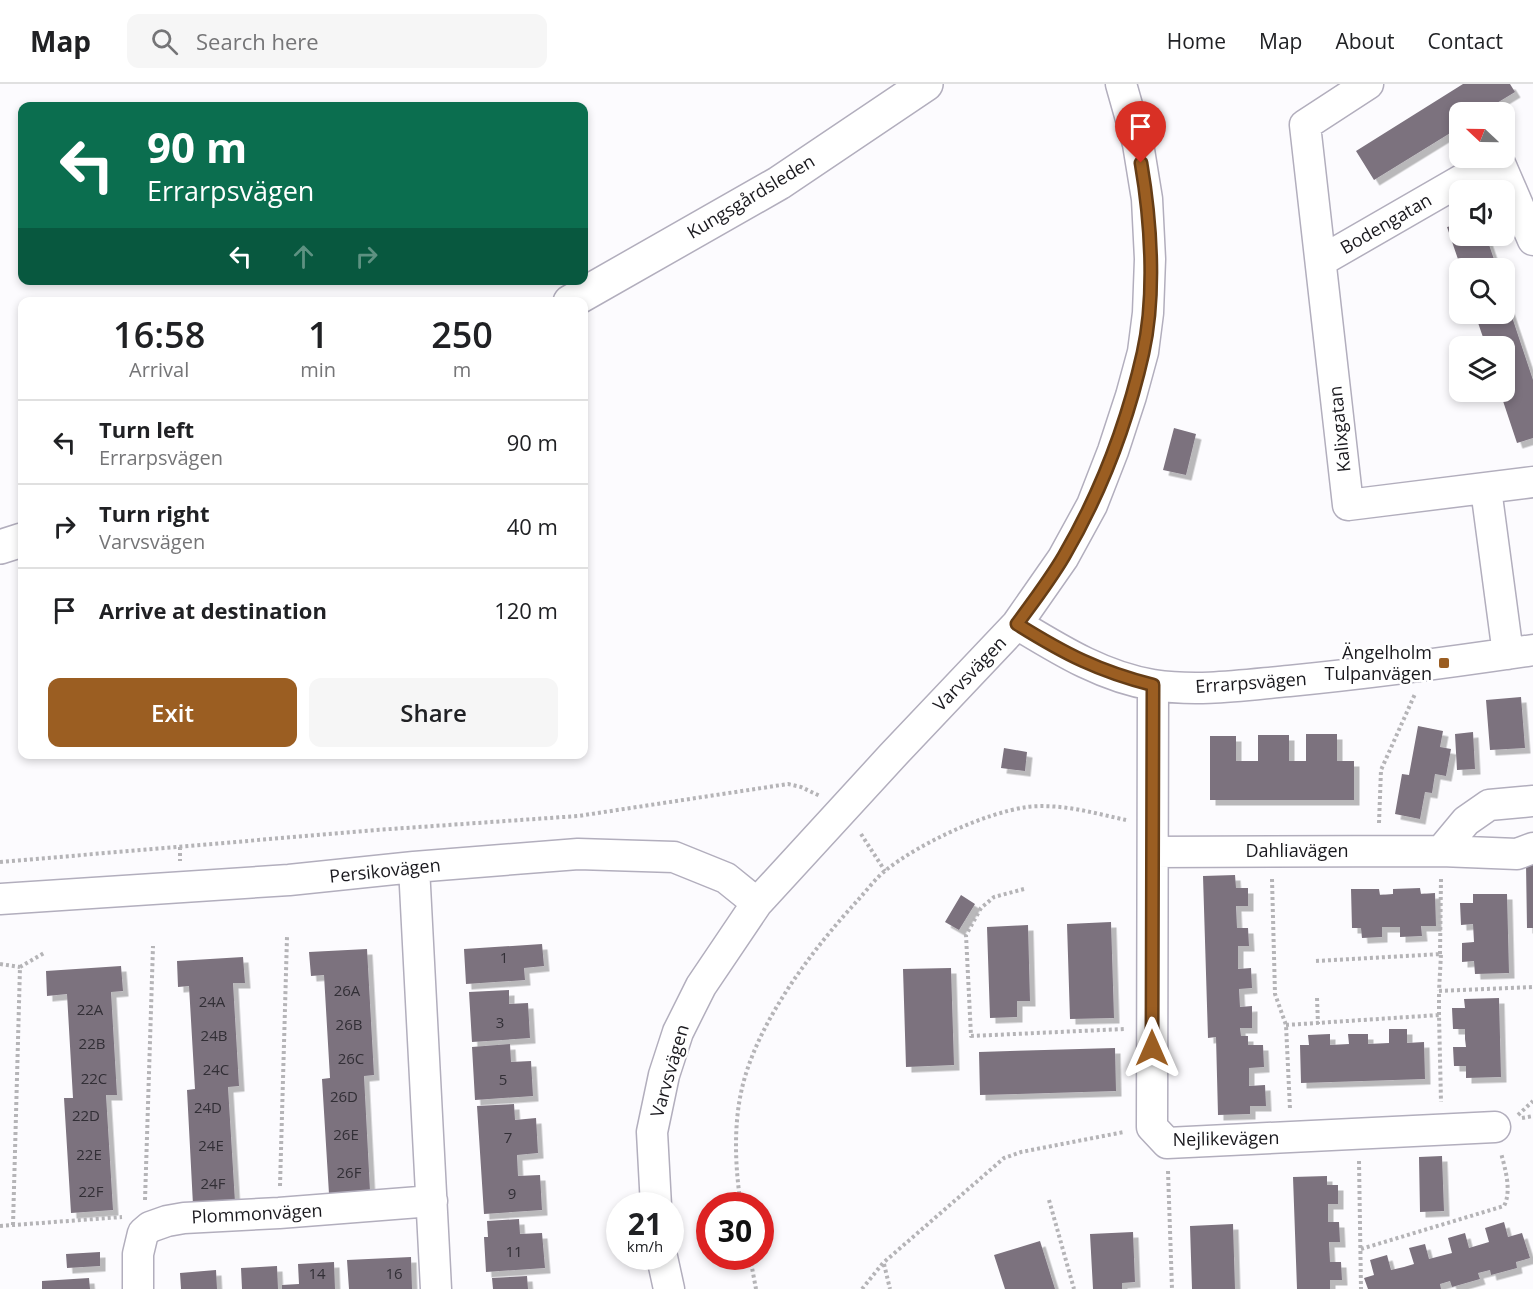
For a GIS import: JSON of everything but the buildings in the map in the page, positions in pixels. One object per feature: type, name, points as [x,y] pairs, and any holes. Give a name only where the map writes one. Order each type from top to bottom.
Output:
[{"type":"main road","name":"Kungsgårdsleden","points":[[579,297],[779,183],[926,84]]},
{"type":"main road","points":[[0,547],[18,541]]},
{"type":"street","name":"Varvsvägen","points":[[655,1192],[652,1132],[664,1075],[678,1032],[701,986],[757,903],[1017,624],[1063,558],[1092,505],[1113,451],[1143,352],[1148,313],[1150,259],[1147,199],[1138,144],[1121,84]]},
{"type":"street","name":"Kalixgatan","points":[[1368,84],[1305,125],[1348,505],[1486,489]]},
{"type":"street","name":"Bodengatan","points":[[1321,261],[1498,159],[1533,240]]},
{"type":"street","points":[[1521,652],[1486,489],[1533,482]]},
{"type":"street","name":"Errarpsvägen","points":[[1017,624],[1059,650],[1095,667],[1153,685],[1207,689],[1367,674],[1521,652]]},
{"type":"street","name":"Nejlikevägen","points":[[1153,685],[1152,1028],[1159,1135],[1292,1137],[1495,1127]]},
{"type":"street","points":[[1441,851],[1466,821],[1489,805],[1533,801]]},
{"type":"street","name":"Dahliavägen","points":[[1153,839],[1271,851],[1441,851],[1516,854],[1530,851],[1533,848]]},
{"type":"street","name":"Persikovägen","points":[[0,899],[290,880],[578,854],[674,857],[726,878],[757,903]]},
{"type":"street","points":[[414,867],[436,1289]]},
{"type":"street","name":"Plommonvägen","points":[[147,1222],[432,1202]]},
{"type":"street","points":[[138,1289],[140,1241],[147,1222]]},
{"type":"street","points":[[665,1270],[669,1289]]},
{"type":"path","points":[[1377,851],[1381,770],[1428,665]]},
{"type":"path","points":[[0,862],[376,830],[578,816],[788,784],[801,787],[829,800]]},
{"type":"path","points":[[739,1192],[736,1145],[738,1110],[749,1064],[764,1032],[810,960],[845,914],[885,871],[919,849],[951,833],[981,820],[1027,807],[1060,807],[1153,839]]},
{"type":"path","points":[[861,834],[885,871]]},
{"type":"path","points":[[1271,851],[1275,994],[1286,1026],[1292,1137]]},
{"type":"path","points":[[1440,954],[1441,851]]},
{"type":"path","points":[[1024,890],[994,897],[981,908],[966,935],[972,1035],[1152,1028]]},
{"type":"path","points":[[279,1213],[287,937]]},
{"type":"path","points":[[0,1226],[147,1222],[153,946]]},
{"type":"path","points":[[0,964],[20,967],[44,953]]},
{"type":"path","points":[[1316,961],[1441,954],[1439,1015],[1442,1130]]},
{"type":"path","points":[[13,1225],[20,967]]},
{"type":"path","points":[[1439,991],[1533,987]]},
{"type":"path","points":[[1317,998],[1318,1024]]},
{"type":"path","points":[[1286,1026],[1439,1015]]},
{"type":"path","points":[[1361,1249],[1504,1206],[1507,1200],[1506,1173],[1495,1127]]},
{"type":"path","points":[[1359,1134],[1361,1289]]},
{"type":"path","points":[[862,1289],[883,1263],[1004,1158],[1021,1152],[1159,1135],[1172,1289]]},
{"type":"path","points":[[1049,1200],[1074,1289]]},
{"type":"path","points":[[883,1263],[890,1289]]},
{"type":"path","points":[[752,1270],[756,1289]]},
{"type":"place","name":"Ängelholm Tulpanvägen","points":[[1444,663]]},
{"type":"route","points":[[1141,163],[1147,199],[1150,259],[1148,313],[1143,352],[1113,451],[1092,505],[1063,558],[1017,624],[1059,650],[1095,667],[1153,685],[1152,1048]]}]
